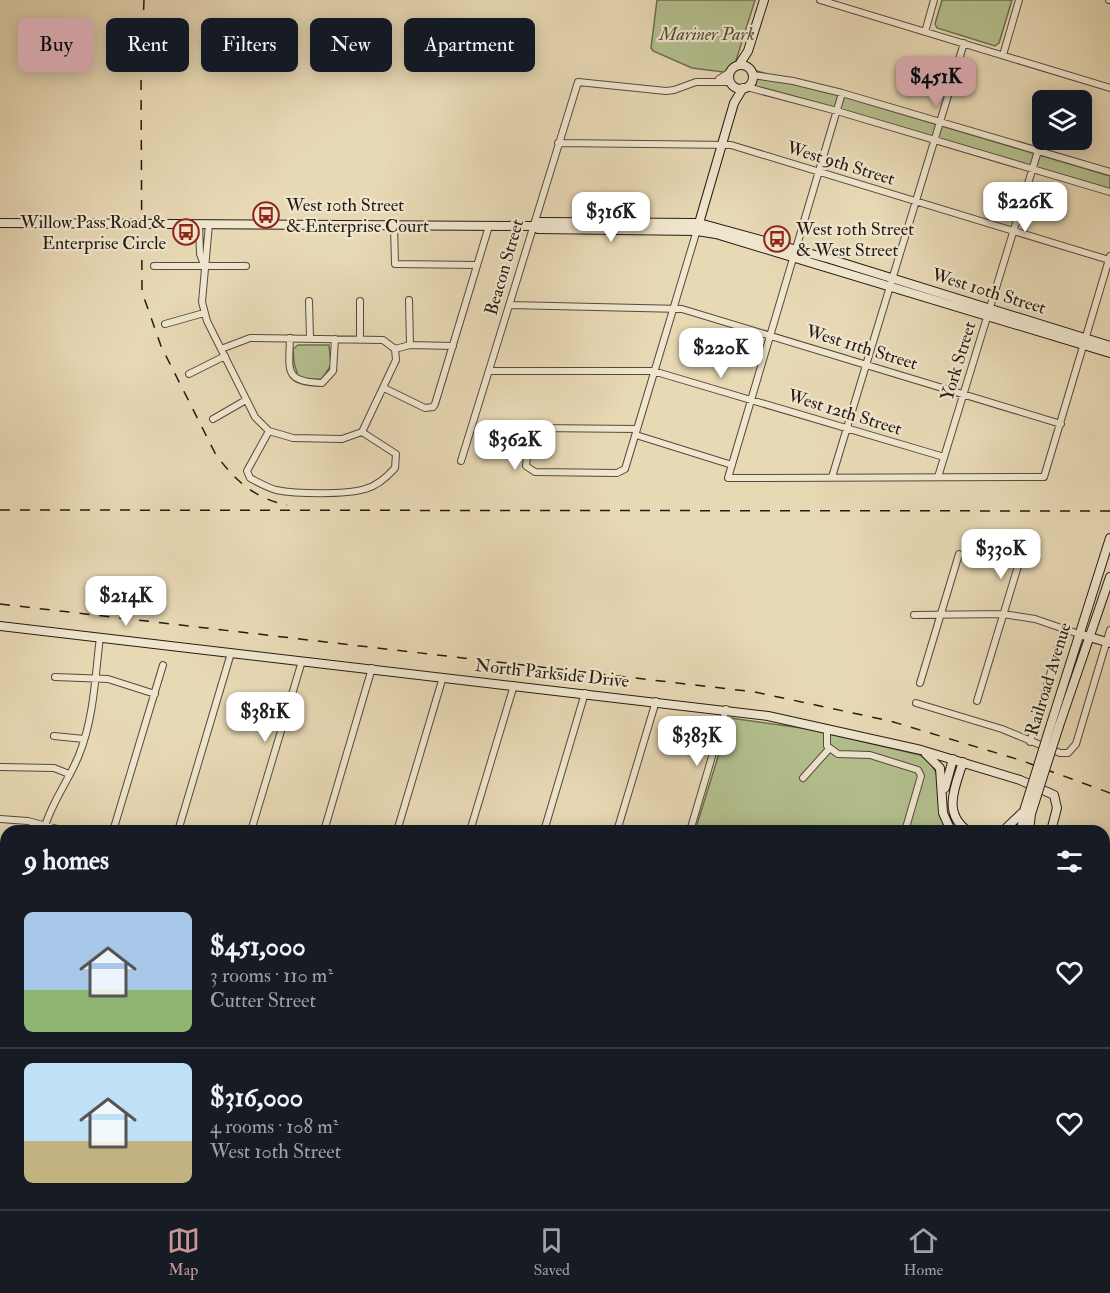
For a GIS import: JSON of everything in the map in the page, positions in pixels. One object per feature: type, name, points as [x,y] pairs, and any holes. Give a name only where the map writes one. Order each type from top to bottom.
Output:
[{"type":"main road","points":[[734,104],[730,72],[739,65],[748,51],[764,0]]},
{"type":"main road","points":[[698,227],[734,104],[745,88],[752,83],[748,51]]},
{"type":"main road","points":[[739,65],[751,71]]},
{"type":"main road","points":[[732,83],[745,88]]},
{"type":"main road","name":"West 10th Street","points":[[0,223],[532,226],[540,222],[698,227],[891,282],[1084,341]]},
{"type":"main road","points":[[1084,341],[1110,346]]},
{"type":"main road","points":[[1084,341],[1110,353]]},
{"type":"main road","name":"Railroad Avenue","points":[[1023,825],[1055,725],[1079,634],[1110,538]]},
{"type":"main road","name":"Railroad Avenue","points":[[1055,725],[1090,637],[1110,577]]},
{"type":"main road","name":"North Parkside Drive","points":[[0,626],[726,709],[827,728],[953,759],[1052,793],[1057,808],[1053,825]]},
{"type":"main road","points":[[1079,634],[1108,643]]},
{"type":"main road","points":[[921,750],[940,768],[943,813],[948,825]]},
{"type":"main road","points":[[943,795],[953,759]]},
{"type":"main road","points":[[962,825],[955,818],[951,800],[963,762]]},
{"type":"main road","points":[[1011,825],[1028,813]]},
{"type":"main road","name":"Railroad Avenue","points":[[1028,813],[1029,825]]},
{"type":"street","points":[[820,0],[1110,88]]},
{"type":"street","points":[[925,32],[934,0]]},
{"type":"street","points":[[1003,55],[1019,0]]},
{"type":"street","points":[[832,477],[964,44]]},
{"type":"street","points":[[751,71],[842,93],[1110,172]]},
{"type":"street","points":[[718,80],[730,72]]},
{"type":"street","points":[[718,80],[732,83]]},
{"type":"street","name":"Beacon Street","points":[[461,461],[578,82],[666,91],[696,82],[718,80]]},
{"type":"street","points":[[745,88],[837,111],[1110,192]]},
{"type":"street","points":[[842,93],[728,478],[1044,477],[1109,258]]},
{"type":"street","name":"West 9th Street","points":[[558,143],[723,144],[1109,258]]},
{"type":"street","name":"York Street","points":[[938,477],[1038,151]]},
{"type":"street","points":[[204,224],[200,254],[204,266],[204,313],[255,417],[269,431],[293,438],[342,439],[362,432],[395,365],[395,349]]},
{"type":"street","points":[[394,225],[395,264],[477,265]]},
{"type":"street","points":[[384,388],[425,408],[433,408],[489,226]]},
{"type":"street","points":[[698,227],[653,371],[636,432],[627,466],[621,472],[535,472],[526,466],[529,438],[537,428],[636,432],[732,465]]},
{"type":"street","points":[[154,266],[246,266]]},
{"type":"street","points":[[409,300],[410,345]]},
{"type":"street","points":[[309,301],[310,338]]},
{"type":"street","points":[[360,301],[360,339]]},
{"type":"street","name":"West 11th Street","points":[[509,305],[673,307],[1061,424]]},
{"type":"street","points":[[165,324],[204,313]]},
{"type":"street","points":[[221,349],[250,338],[383,340],[395,349]]},
{"type":"street","points":[[290,338],[289,363],[295,378],[301,383],[322,383],[333,371],[335,339]]},
{"type":"street","points":[[395,349],[410,345],[453,346]]},
{"type":"street","points":[[189,374],[225,356]]},
{"type":"street","name":"West 12th Street","points":[[489,371],[653,371],[944,457]]},
{"type":"street","points":[[213,419],[246,400]]},
{"type":"street","points":[[269,431],[248,466],[250,478],[278,490],[298,491],[364,489],[388,476],[395,468],[396,454],[362,432]]},
{"type":"street","points":[[977,701],[1022,553]]},
{"type":"street","points":[[920,683],[959,554]]},
{"type":"street","points":[[914,615],[1003,614],[1035,619],[1079,634]]},
{"type":"street","points":[[1030,742],[1064,628]]},
{"type":"street","points":[[916,703],[981,722],[1060,753],[1073,749],[1108,643],[1110,630]]},
{"type":"street","points":[[45,825],[54,801],[84,739],[90,716],[100,638]]},
{"type":"street","points":[[180,825],[231,653]]},
{"type":"street","points":[[253,825],[302,661]]},
{"type":"street","points":[[115,825],[164,665]]},
{"type":"street","points":[[326,825],[372,668]]},
{"type":"street","points":[[55,677],[95,677],[155,694]]},
{"type":"street","points":[[399,825],[443,677]]},
{"type":"street","points":[[472,825],[514,685]]},
{"type":"street","points":[[546,825],[585,693]]},
{"type":"street","points":[[619,825],[657,701]]},
{"type":"street","points":[[692,825],[726,709]]},
{"type":"street","points":[[803,778],[829,749],[827,728]]},
{"type":"street","points":[[54,736],[84,739]]},
{"type":"street","points":[[829,749],[837,754],[870,755],[918,770],[921,776],[907,825]]},
{"type":"street","points":[[0,767],[54,768],[69,774]]},
{"type":"street","points":[[0,819],[17,819],[41,825]]},
{"type":"green space","name":"Mariner Park","points":[[657,0],[755,0],[731,73],[692,68],[653,51],[651,48]]},
{"type":"green space","points":[[942,0],[1012,0],[999,43],[995,46],[937,28],[935,24]]},
{"type":"green space","points":[[757,71],[1110,176],[1110,190],[751,86]]},
{"type":"green space","points":[[298,345],[329,345],[331,365],[322,379],[306,380],[298,376],[293,349]]},
{"type":"green space","points":[[730,718],[809,729],[920,755],[928,762],[939,779],[948,825],[697,825]]},
{"type":"railway","points":[[144,0],[141,74],[142,292],[161,346],[215,453],[229,471],[255,493],[287,505]]},
{"type":"railway","points":[[0,510],[1110,511]]},
{"type":"railway","points":[[0,604],[755,692],[890,721],[1020,760],[1110,793]]},
{"type":"place","name":"West 10th Street & Enterprise Court","points":[[266,215]]},
{"type":"place","name":"Willow Pass Road & Enterprise Circle","points":[[186,232]]},
{"type":"place","name":"West 10th Street & West Street","points":[[777,239]]}]
